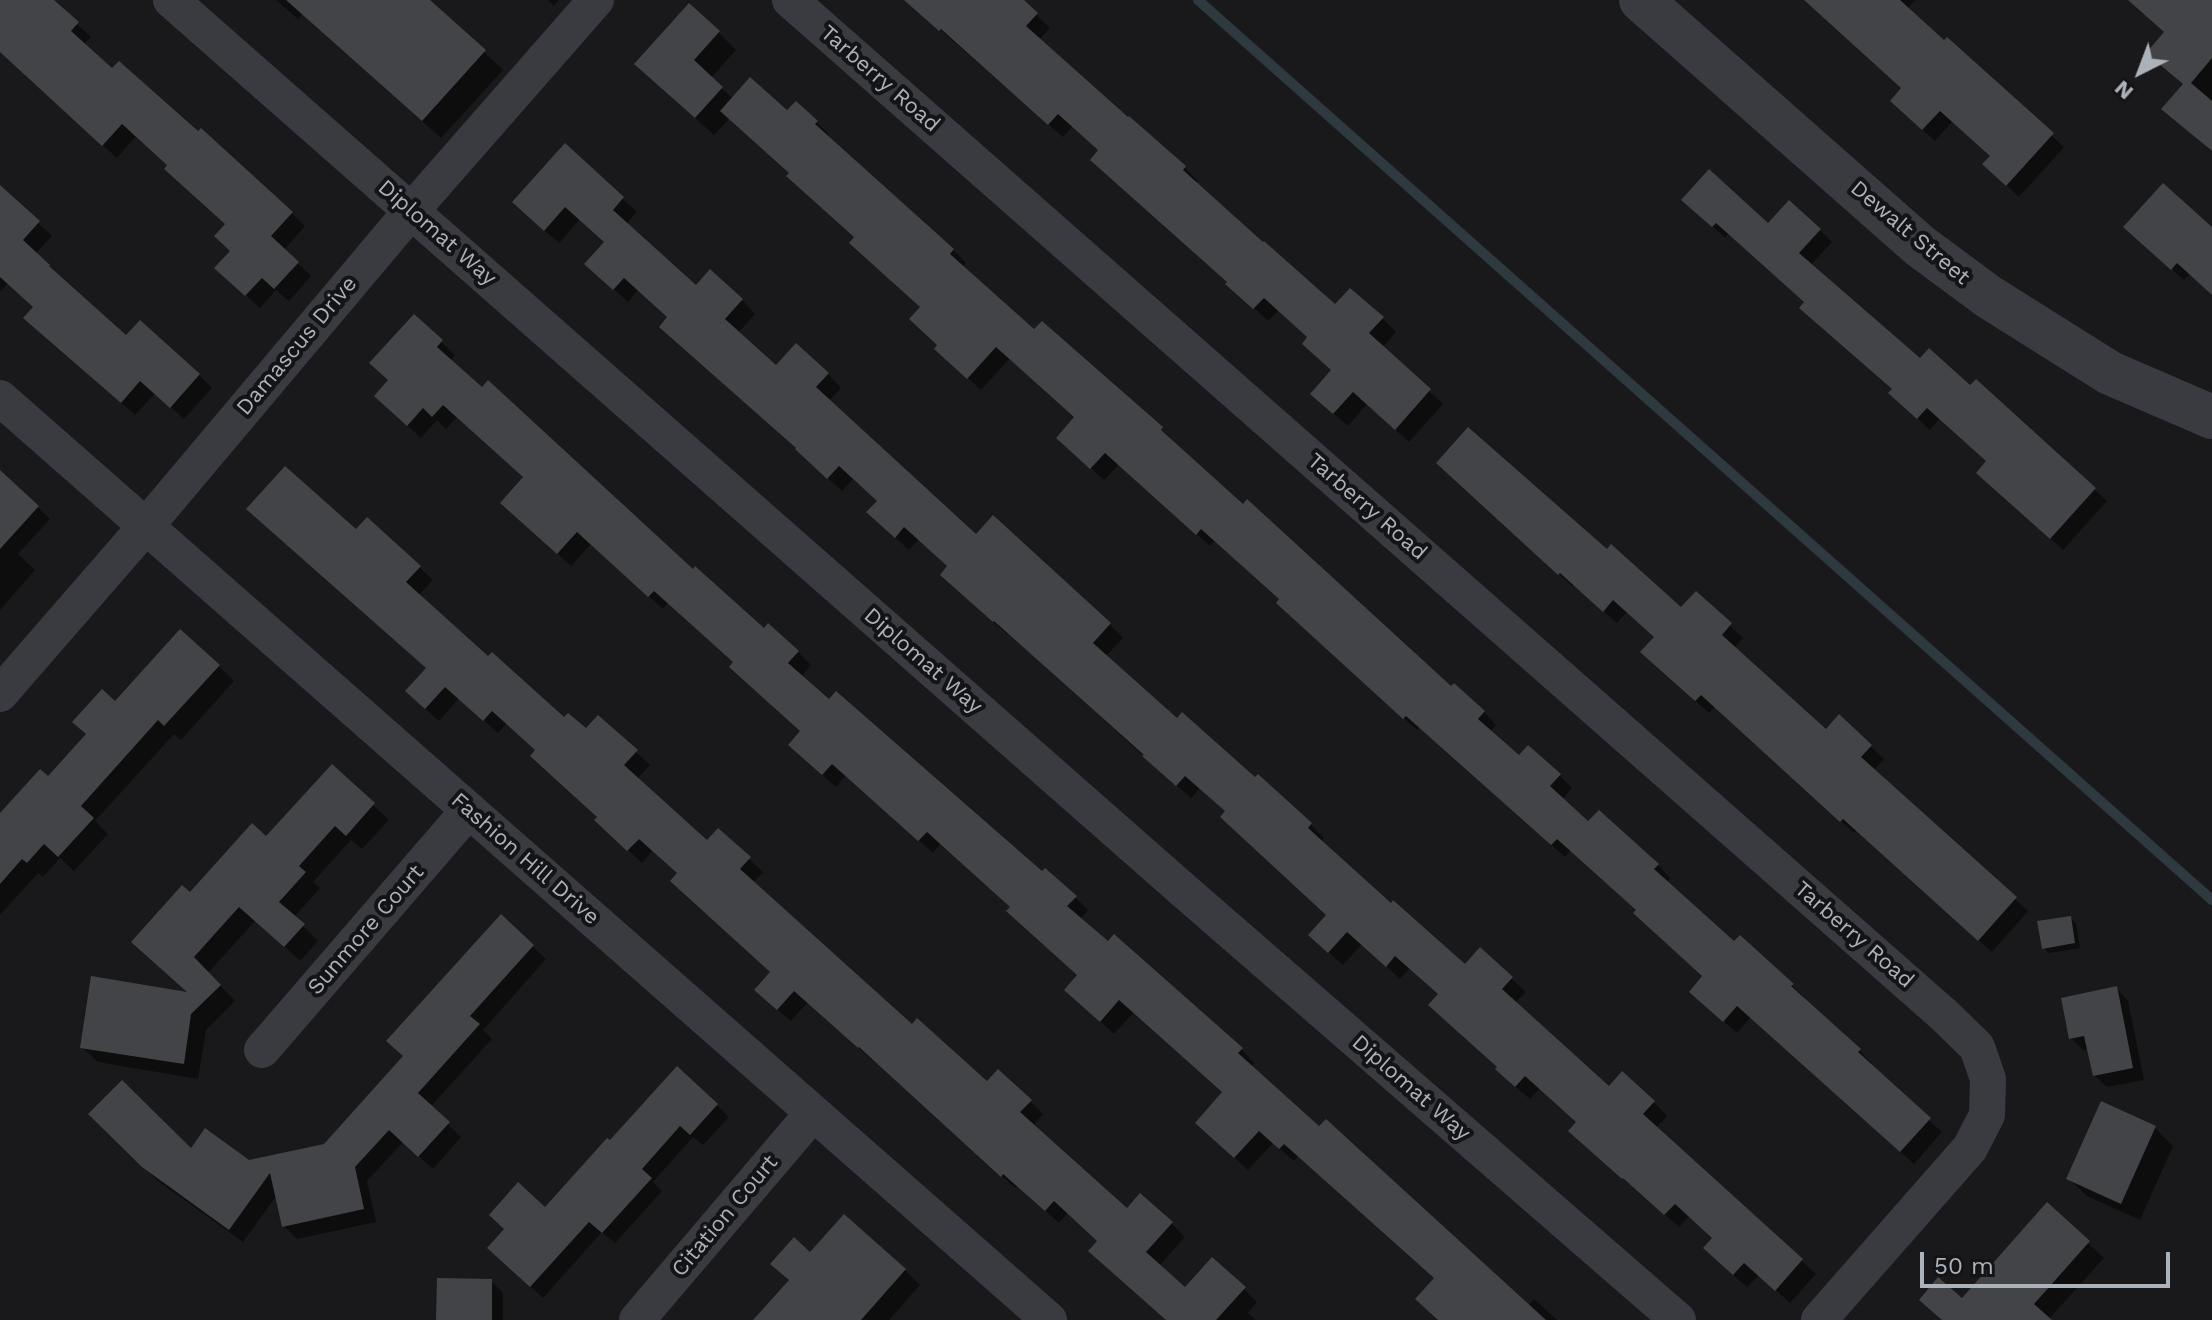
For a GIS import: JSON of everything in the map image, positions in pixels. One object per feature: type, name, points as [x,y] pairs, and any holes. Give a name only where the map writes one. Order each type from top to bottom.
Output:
[{"type":"street","name":"Diplomat Way","points":[[171,0],[1158,868],[1678,1320]]},
{"type":"street","name":"Damascus Drive","points":[[0,694],[412,210],[596,0]]},
{"type":"street","name":"Tarberry Road","points":[[790,0],[1977,1047],[1988,1079],[1987,1115],[1970,1148],[1819,1320]]},
{"type":"street","name":"Dewalt Street","points":[[1641,0],[1920,246],[1989,297],[2110,373],[2212,417]]},
{"type":"street","name":"Fashion Hill Drive","points":[[0,398],[1049,1320]]},
{"type":"street","name":"Sunmore Court","points":[[262,1050],[469,810]]},
{"type":"street","name":"Citation Court","points":[[637,1320],[813,1113]]},
{"type":"building","points":[[0,0],[54,0],[79,22],[71,31],[112,68],[119,61],[198,131],[201,128],[293,212],[271,236],[299,262],[274,289],[262,278],[245,296],[214,268],[230,251],[214,236],[225,224],[164,169],[167,165],[122,124],[102,146],[0,52]]},
{"type":"building","points":[[286,0],[430,0],[486,50],[422,121]]},
{"type":"building","points":[[904,0],[1024,0],[1038,13],[1026,26],[1186,166],[1183,170],[1263,242],[1335,304],[1350,288],[1384,317],[1369,333],[1431,389],[1395,430],[1353,392],[1333,414],[1310,394],[1331,370],[1302,344],[1307,337],[1264,298],[1253,309],[1090,160],[1098,150],[1058,114],[1048,125]]},
{"type":"building","points":[[1804,0],[1900,0],[1944,40],[1947,37],[2054,133],[2006,186],[1982,164],[1990,156],[1940,111],[1922,130],[1890,101],[1901,88]]},
{"type":"building","points":[[2128,0],[2212,0],[2212,58],[2191,83],[2212,101],[2212,151],[2161,109],[2183,84],[2146,53],[2164,32]]},
{"type":"building","points":[[689,3],[720,31],[694,60],[723,87],[695,118],[634,64]]},
{"type":"building","points":[[750,77],[787,110],[796,101],[818,121],[815,124],[954,249],[950,254],[1034,329],[1042,321],[1163,427],[1161,430],[1243,504],[1247,499],[1451,686],[1454,683],[1485,711],[1478,719],[1519,755],[1528,745],[1561,774],[1550,786],[1588,821],[1599,810],[1659,864],[1654,869],[1734,941],[1740,935],[1861,1049],[1858,1052],[1931,1118],[1900,1152],[1737,1006],[1723,1022],[1689,992],[1702,976],[1633,913],[1636,910],[1557,839],[1551,845],[1406,716],[1403,719],[1276,603],[1279,599],[1201,529],[1196,535],[1105,453],[1090,469],[1056,438],[1074,417],[996,347],[967,379],[934,349],[937,345],[909,319],[920,307],[849,243],[854,237],[786,176],[789,173],[720,111]]},
{"type":"building","points":[[565,143],[624,197],[613,210],[696,285],[710,269],[743,299],[725,319],[776,365],[796,343],[829,373],[816,387],[976,534],[993,515],[1111,623],[1093,643],[1177,718],[1182,712],[1255,777],[1258,774],[1312,823],[1308,828],[1465,964],[1480,947],[1513,977],[1502,989],[1609,1086],[1622,1071],[1655,1101],[1643,1114],[1803,1259],[1775,1291],[1744,1263],[1733,1275],[1703,1248],[1712,1238],[1675,1204],[1664,1215],[1622,1179],[1568,1131],[1576,1122],[1525,1076],[1515,1087],[1428,1005],[1438,994],[1395,956],[1386,967],[1347,932],[1328,953],[1308,935],[1326,915],[1220,817],[1225,811],[1185,776],[1176,786],[1142,756],[940,575],[947,566],[904,527],[895,538],[866,512],[877,501],[839,466],[827,479],[659,327],[667,317],[624,278],[613,290],[584,264],[604,242],[565,207],[544,231],[512,202]]},
{"type":"building","points":[[1709,169],[1768,223],[1789,200],[1821,229],[1799,253],[1920,358],[1929,348],[1970,385],[1976,379],[2096,488],[2050,539],[1976,473],[1986,461],[1927,408],[1917,419],[1888,393],[1892,389],[1799,308],[1804,302],[1716,223],[1712,227],[1681,200]]},
{"type":"building","points":[[2163,183],[2212,227],[2212,295],[2177,263],[2171,270],[2123,227]]},
{"type":"building","points":[[0,185],[40,221],[23,240],[49,266],[126,335],[140,320],[200,374],[170,408],[140,381],[121,403],[23,318],[33,307],[0,277]]},
{"type":"building","points":[[414,314],[443,340],[437,347],[482,387],[488,380],[693,569],[695,566],[764,628],[768,623],[799,651],[788,663],[829,699],[836,691],[1042,871],[1045,868],[1077,896],[1067,906],[1108,941],[1114,934],[1243,1048],[1238,1053],[1319,1126],[1326,1119],[1546,1320],[1438,1320],[1415,1299],[1434,1278],[1284,1144],[1279,1149],[1259,1131],[1234,1158],[1195,1123],[1222,1092],[1119,1000],[1100,1022],[1064,990],[1077,975],[1006,911],[1010,907],[927,832],[918,841],[832,764],[822,775],[788,745],[800,731],[729,667],[733,662],[654,591],[648,597],[577,532],[557,554],[500,503],[523,477],[443,405],[432,417],[423,408],[407,426],[374,396],[388,380],[369,363]]},
{"type":"building","points":[[1468,427],[1607,549],[1611,544],[1681,607],[1696,591],[1732,623],[1722,635],[1826,729],[1839,714],[1872,745],[1861,757],[2017,897],[1978,941],[1843,819],[1840,822],[1701,695],[1695,701],[1640,652],[1654,637],[1613,600],[1603,612],[1436,463]]},
{"type":"building","points":[[285,466],[356,529],[367,517],[421,566],[406,582],[488,656],[492,652],[564,717],[568,713],[586,728],[598,715],[638,750],[624,765],[707,840],[718,828],[751,857],[740,869],[912,1024],[917,1018],[987,1081],[998,1069],[1032,1100],[1020,1112],[1127,1208],[1140,1193],[1173,1222],[1146,1252],[1185,1287],[1212,1257],[1246,1287],[1216,1320],[1166,1320],[1088,1251],[1097,1241],[1054,1201],[1045,1211],[1003,1174],[1001,1177],[794,991],[777,1010],[754,990],[770,972],[670,881],[677,873],[639,839],[627,851],[594,820],[597,817],[530,756],[535,750],[492,711],[483,721],[445,687],[425,709],[405,691],[426,668],[246,509]]},
{"type":"building","points":[[0,470],[39,506],[0,549]]},
{"type":"building","points":[[180,629],[220,665],[164,726],[158,720],[81,806],[94,818],[58,857],[44,844],[27,863],[22,859],[0,884],[0,813],[40,769],[48,776],[86,734],[72,722],[102,689],[115,701]]},
{"type":"building","points":[[332,764],[375,803],[346,836],[335,826],[299,866],[306,872],[279,902],[305,924],[284,947],[239,907],[194,957],[221,985],[191,1014],[184,1064],[80,1048],[91,976],[187,992],[131,942],[182,885],[190,892],[252,823],[266,836]]},
{"type":"building","points":[[501,914],[534,945],[470,1016],[480,1024],[418,1093],[450,1122],[418,1157],[389,1130],[355,1167],[364,1209],[282,1227],[270,1173],[229,1230],[142,1167],[88,1114],[122,1080],[191,1148],[205,1128],[249,1160],[324,1144],[403,1056],[386,1041]]},
{"type":"building","points":[[2071,916],[2075,943],[2042,949],[2037,921]]},
{"type":"building","points":[[2117,986],[2133,1068],[2093,1076],[2084,1036],[2069,1039],[2061,998]]},
{"type":"building","points":[[677,1066],[718,1104],[690,1135],[680,1126],[642,1169],[652,1178],[602,1233],[589,1222],[530,1287],[487,1248],[504,1229],[489,1215],[518,1182],[545,1207]]},
{"type":"building","points":[[2101,1101],[2156,1126],[2121,1204],[2066,1179]]},
{"type":"building","points":[[2047,1202],[2090,1241],[2034,1304],[2052,1320],[1942,1320],[1919,1300],[1938,1277],[1962,1298]]},
{"type":"building","points":[[844,1214],[906,1269],[861,1320],[753,1320],[789,1280],[770,1264],[794,1237],[810,1252]]},
{"type":"building","points":[[437,1278],[492,1279],[492,1320],[436,1320]]},
{"type":"waterway","points":[[1198,0],[2212,900]]}]
